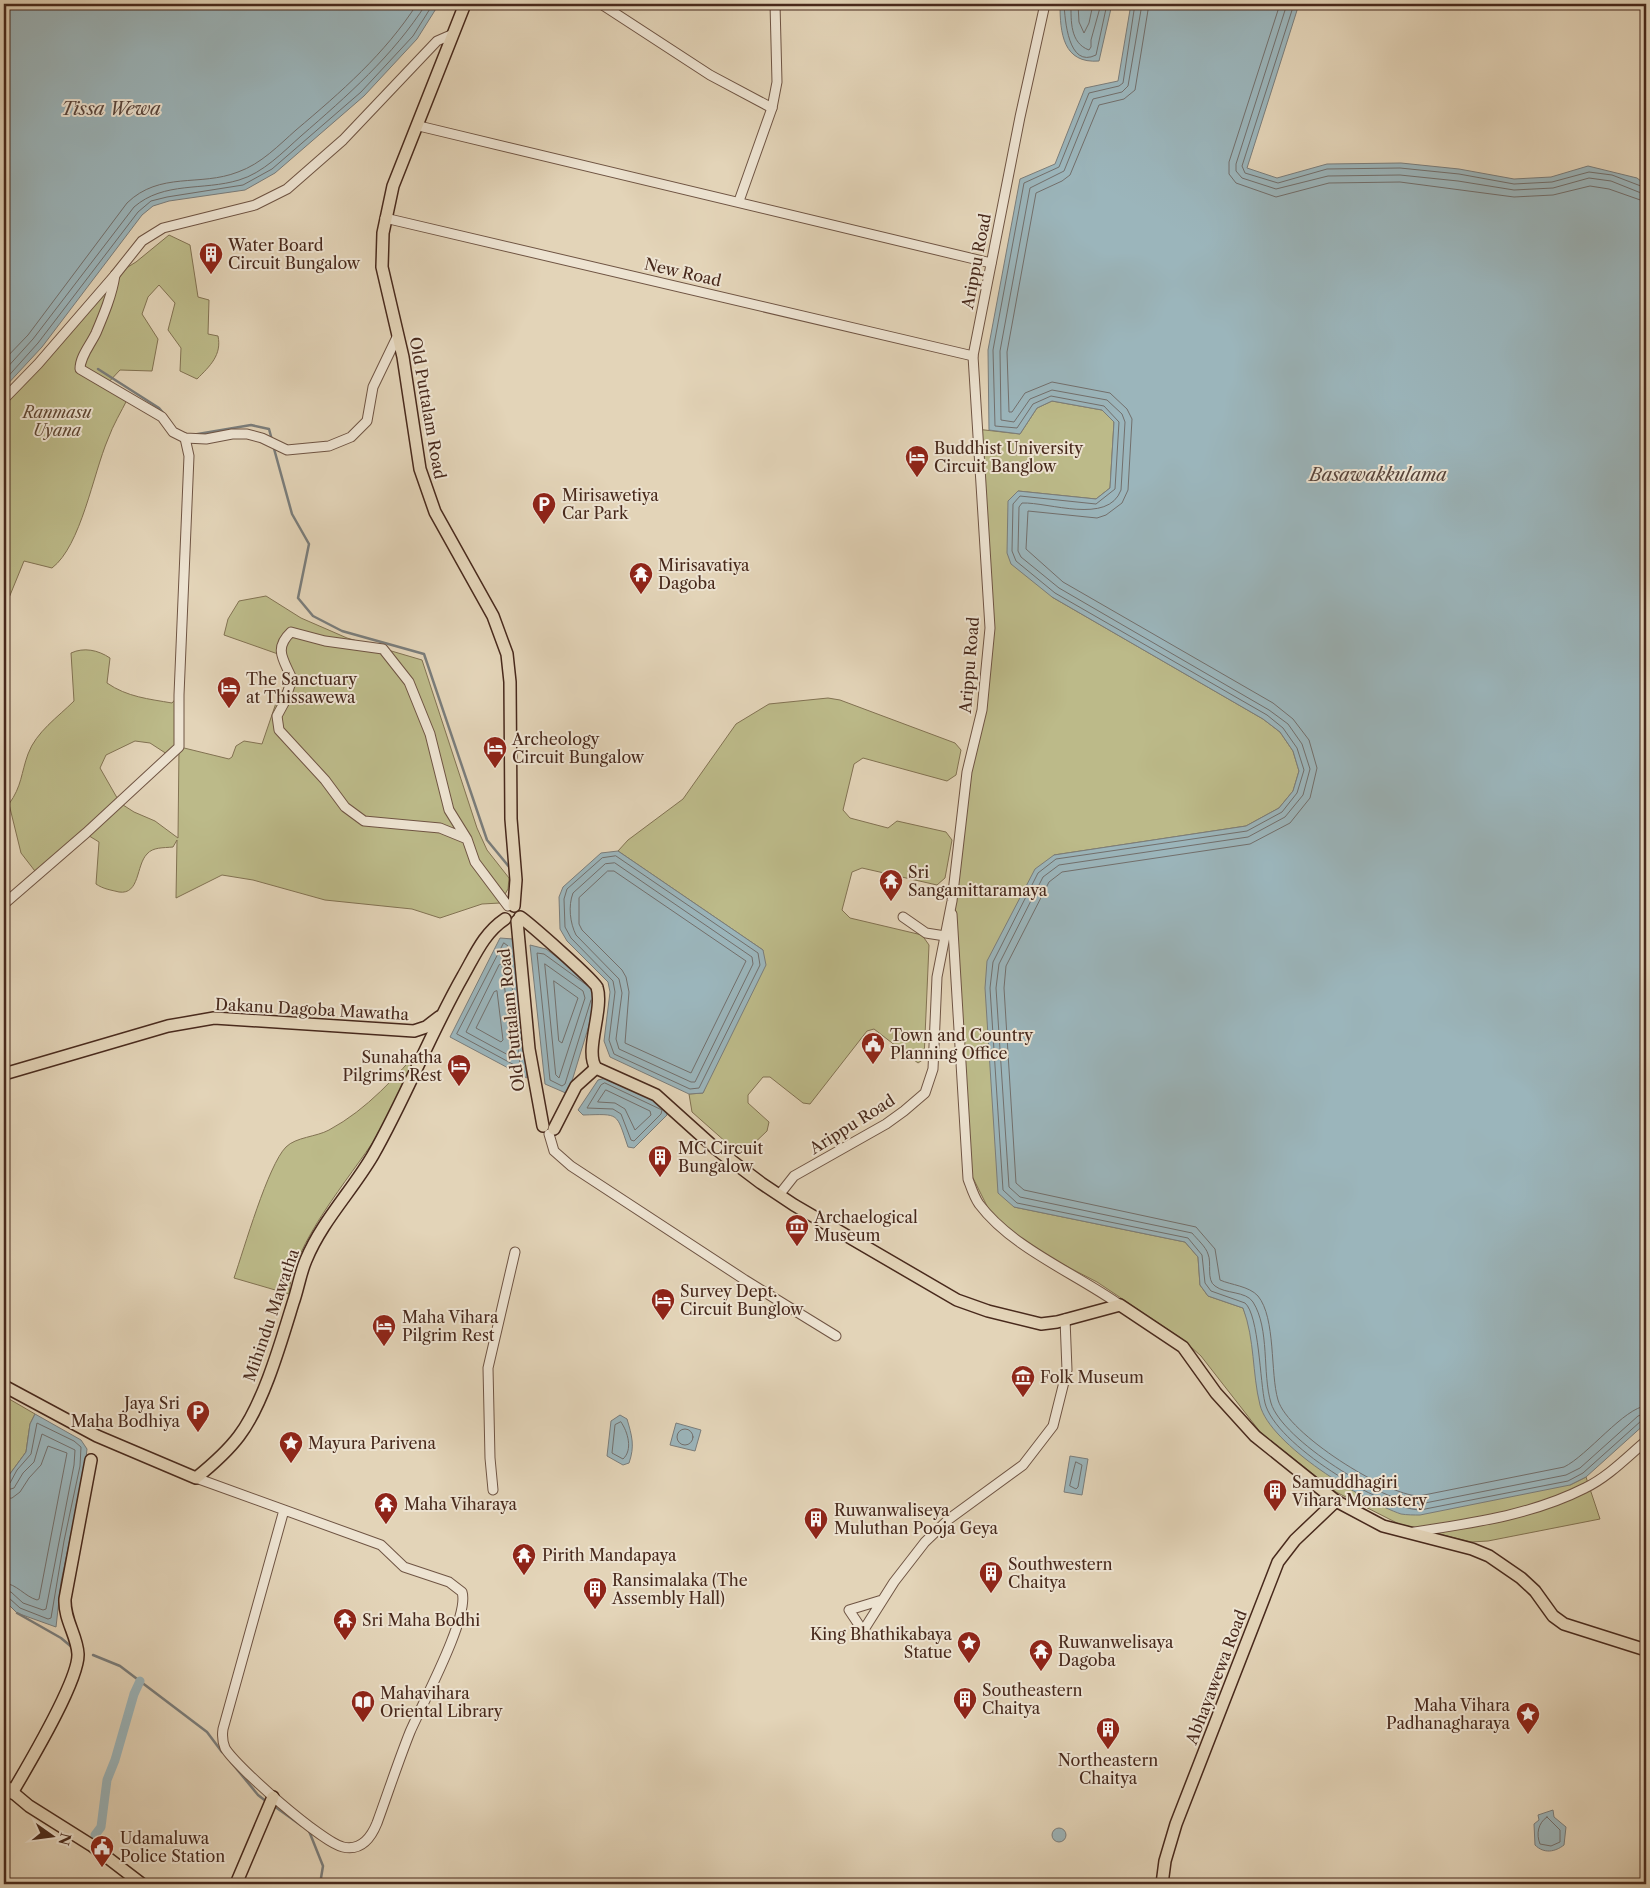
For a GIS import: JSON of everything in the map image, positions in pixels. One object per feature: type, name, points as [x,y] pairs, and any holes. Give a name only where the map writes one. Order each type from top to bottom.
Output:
[{"type":"main road","name":"Old Puttalam Road","points":[[465,4],[418,126],[397,172],[385,218],[382,267],[398,335],[424,484],[443,527],[493,616],[507,654],[510,682],[511,819],[516,880],[511,906]]},
{"type":"main road","points":[[518,919],[520,912],[511,906],[504,910],[504,919],[509,922],[518,919],[531,924],[562,956],[596,983],[600,1001],[593,1055],[596,1068]]},
{"type":"main road","name":"Mihindu Mawatha","points":[[196,1478],[231,1446],[254,1412],[292,1308],[308,1254],[325,1223],[357,1179],[379,1144],[423,1056],[440,1015],[484,937],[504,919]]},
{"type":"main road","name":"Old Puttalam Road","points":[[518,919],[529,1049],[549,1124]]},
{"type":"main road","name":"Dakanu Dagoba Mawatha","points":[[4,1074],[168,1026],[197,1020],[233,1018],[414,1031],[432,1023],[440,1015]]},
{"type":"main road","points":[[549,1124],[576,1086],[596,1068]]},
{"type":"main road","points":[[596,1068],[639,1085],[656,1095],[722,1154],[779,1195],[957,1300],[988,1312],[1033,1323],[1048,1324],[1120,1305],[1183,1347],[1216,1393],[1255,1436],[1336,1501],[1368,1520],[1406,1534],[1472,1549],[1490,1556],[1521,1578],[1535,1591],[1553,1616],[1564,1624],[1646,1650]]},
{"type":"main road","points":[[4,1386],[97,1436],[196,1478]]},
{"type":"main road","points":[[91,1460],[65,1599],[67,1620],[77,1650],[72,1679],[30,1762],[8,1789],[91,1845],[142,1884]]},
{"type":"main road","name":"Abhayawewa Road","points":[[1162,1884],[1165,1861],[1176,1824],[1278,1562],[1295,1540],[1336,1501]]},
{"type":"main road","points":[[236,1884],[273,1797]]},
{"type":"street","points":[[601,4],[710,75],[772,108]]},
{"type":"street","points":[[739,202],[772,108],[777,82],[775,4]]},
{"type":"street","name":"Arippu Road","points":[[779,1195],[794,1176],[886,1124],[925,1093],[933,1069],[936,977],[952,901],[967,772],[982,710],[990,628],[973,356],[1046,4]]},
{"type":"street","points":[[4,399],[38,364],[115,276],[142,240],[163,228],[255,205],[287,189],[348,134],[436,41],[453,34]]},
{"type":"street","points":[[418,126],[991,263]]},
{"type":"street","name":"New Road","points":[[385,218],[973,356]]},
{"type":"street","points":[[115,276],[103,315],[80,362],[80,369],[162,417],[173,432],[185,438],[206,439],[232,434],[247,434],[262,438],[287,450],[329,446],[351,437],[367,421],[374,387],[398,335]]},
{"type":"street","points":[[4,904],[86,834],[179,747],[179,696],[189,456],[185,438]]},
{"type":"street","points":[[466,839],[440,828],[364,821],[345,806],[325,780],[279,730],[277,716],[284,703],[292,679],[280,652],[282,640],[291,632],[325,641],[382,649],[409,682],[430,734],[449,810],[466,839],[475,862],[511,906]]},
{"type":"street","points":[[952,901],[968,1179],[978,1202],[1016,1240],[1120,1305]]},
{"type":"street","points":[[903,917],[926,932],[945,936]]},
{"type":"street","points":[[549,1124],[554,1150],[572,1166],[745,1280],[836,1336]]},
{"type":"street","points":[[493,1490],[490,1458],[488,1368],[515,1252]]},
{"type":"street","points":[[882,1600],[924,1542],[949,1519],[1023,1464],[1053,1426],[1067,1370],[1065,1319]]},
{"type":"street","points":[[1406,1534],[1513,1514],[1542,1506],[1586,1488],[1646,1441]]},
{"type":"street","points":[[196,1478],[381,1545],[404,1567],[455,1584],[462,1592],[463,1603],[442,1663],[410,1734],[372,1836],[366,1842],[351,1847],[335,1844],[273,1797],[232,1759],[222,1737],[284,1510]]},
{"type":"green space","name":"Ranmasu Uyana","points":[[169,235],[190,245],[198,297],[209,300],[208,334],[218,336],[217,355],[197,379],[180,371],[181,348],[168,330],[175,303],[159,285],[148,297],[142,314],[158,339],[152,371],[120,370],[106,385],[128,398],[102,454],[79,527],[62,558],[52,568],[24,561],[4,610],[4,399],[115,275],[136,262]]},
{"type":"green space","points":[[1052,401],[1102,410],[1114,422],[1110,488],[1096,499],[1018,491],[1052,597],[1263,719],[1280,732],[1293,751],[1299,771],[1293,791],[1279,808],[1246,826],[1054,855],[1014,1207],[1185,1242],[1198,1257],[1200,1285],[1208,1296],[1243,1308],[1249,1323],[1570,1485],[1586,1477],[1600,1519],[1488,1541],[1471,1542],[1399,1524],[1336,1492],[1261,1433],[1201,1356],[1181,1338],[1097,1282],[1016,1240],[994,1220],[971,1174],[952,901],[990,628],[976,429],[1020,434],[1037,408]]},
{"type":"green space","points":[[266,596],[301,618],[347,638],[422,660],[477,828],[487,850],[509,878],[508,889],[500,903],[482,904],[440,918],[412,909],[325,900],[253,880],[222,875],[176,898],[177,840],[173,847],[158,848],[149,852],[143,859],[131,889],[126,892],[119,892],[96,884],[99,842],[86,834],[38,875],[21,853],[9,804],[19,785],[28,754],[36,739],[74,701],[71,653],[91,650],[110,658],[107,683],[122,691],[138,697],[172,703],[179,695],[180,747],[229,759],[232,757],[236,746],[244,741],[262,744],[276,703],[289,679],[278,654],[224,635],[228,619],[239,601]],"holes":[[[135,741],[150,743],[170,756],[179,747],[178,838],[155,821],[134,812],[120,803],[100,768],[106,755]]]},
{"type":"green space","points":[[828,698],[840,700],[955,743],[961,750],[956,775],[947,781],[863,758],[854,764],[843,810],[850,818],[888,828],[897,821],[946,832],[952,840],[945,878],[937,885],[862,868],[852,872],[842,910],[850,918],[922,935],[929,945],[924,1059],[918,1063],[874,1029],[867,1031],[810,1104],[803,1103],[770,1077],[763,1077],[748,1095],[748,1103],[769,1122],[767,1131],[746,1151],[736,1151],[692,1112],[689,1094],[703,1093],[763,950],[618,851],[628,840],[683,799],[736,724],[769,704]]},
{"type":"green space","points":[[425,1044],[384,1125],[311,1233],[300,1254],[289,1294],[234,1278],[264,1189],[279,1157],[286,1147],[295,1141],[329,1130],[343,1122],[380,1092]]},
{"type":"green space","points":[[4,1396],[35,1414],[30,1424],[26,1452],[4,1482]]},
{"type":"water","name":"Tissa Wewa","points":[[4,4],[439,4],[417,39],[364,96],[275,173],[245,190],[169,201],[153,206],[142,215],[42,347],[4,388]]},
{"type":"water","points":[[1060,4],[1112,4],[1099,61],[1087,61],[1071,52],[1063,36]]},
{"type":"water","name":"Basawakkulama","points":[[1131,4],[1299,4],[1247,168],[1277,178],[1327,164],[1401,163],[1459,169],[1514,179],[1551,177],[1588,166],[1637,178],[1646,185],[1646,1423],[1586,1477],[1570,1485],[1420,1515],[1401,1514],[1364,1497],[1320,1470],[1299,1454],[1267,1421],[1260,1405],[1250,1332],[1243,1308],[1208,1296],[1200,1285],[1198,1257],[1185,1242],[1014,1207],[998,1193],[985,988],[987,961],[1035,869],[1054,855],[1246,826],[1279,808],[1293,791],[1299,771],[1293,751],[1280,732],[1263,719],[1052,597],[1011,564],[1007,553],[1008,501],[1018,491],[1096,499],[1110,488],[1114,422],[1102,410],[1052,401],[1037,408],[1020,434],[989,430],[988,350],[1020,179],[1055,164],[1085,88],[1118,81]]},
{"type":"water","points":[[618,851],[763,950],[766,965],[703,1093],[689,1094],[610,1057],[604,1041],[610,992],[608,982],[567,941],[560,929],[559,897],[563,887],[601,853]]},
{"type":"water","points":[[500,938],[513,939],[527,1078],[450,1037]]},
{"type":"water","points":[[530,945],[546,949],[594,985],[597,999],[568,1094],[545,1084]]},
{"type":"water","points":[[606,1078],[666,1106],[667,1115],[634,1148],[628,1147],[621,1127],[615,1118],[610,1115],[583,1115],[578,1110],[598,1080]]},
{"type":"water","points":[[35,1414],[81,1440],[87,1449],[61,1582],[56,1627],[17,1613],[4,1600],[4,1482],[26,1452],[30,1424]]},
{"type":"water","points":[[620,1415],[627,1419],[632,1441],[629,1463],[623,1465],[607,1456],[611,1421]]},
{"type":"water","points":[[676,1423],[701,1430],[695,1451],[670,1445]]},
{"type":"water","points":[[1070,1456],[1088,1459],[1082,1495],[1064,1492]]},
{"type":"water","points":[[1553,1810],[1554,1817],[1566,1827],[1564,1845],[1557,1849],[1546,1851],[1535,1845],[1534,1824],[1539,1820],[1538,1815]]},
{"type":"water","points":[[1056,1828],[1062,1828],[1066,1835],[1062,1842],[1056,1842],[1052,1838],[1052,1832]]},
{"type":"waterway","points":[[98,369],[159,408],[165,415]]},
{"type":"waterway","points":[[192,435],[251,425],[269,429],[272,440]]},
{"type":"waterway","points":[[273,445],[292,514],[309,544],[298,598],[313,616],[342,631],[424,654],[487,840],[510,868]]},
{"type":"waterway","points":[[17,1613],[61,1638],[74,1649]]},
{"type":"waterway","points":[[93,1655],[120,1666],[207,1732],[222,1752]]},
{"type":"waterway","points":[[95,1835],[101,1827],[107,1780],[115,1760],[134,1694],[140,1681]]},
{"type":"waterway","points":[[231,1762],[258,1795],[267,1802]]},
{"type":"waterway","points":[[274,1806],[302,1826]]},
{"type":"waterway","points":[[309,1831],[323,1866],[320,1884]]},
{"type":"place","name":"Water Board Circuit Bungalow","points":[[211,275]]},
{"type":"place","name":"Buddhist University Circuit Banglow","points":[[917,478]]},
{"type":"place","name":"Mirisawetiya Car Park","points":[[544,525]]},
{"type":"place","name":"Mirisavatiya Dagoba","points":[[641,595]]},
{"type":"place","name":"The Sanctuary at Thissawewa","points":[[229,709]]},
{"type":"place","name":"Archeology Circuit Bungalow","points":[[495,769]]},
{"type":"place","name":"Sri Sangamittaramaya","points":[[891,902]]},
{"type":"place","name":"Town and Country Planning Office","points":[[873,1065]]},
{"type":"place","name":"Sunahatha Pilgrims Rest","points":[[459,1087]]},
{"type":"place","name":"MC Circuit Bungalow","points":[[660,1178]]},
{"type":"place","name":"Archaelogical Museum","points":[[797,1247]]},
{"type":"place","name":"Survey Dept. Circuit Bunglow","points":[[663,1321]]},
{"type":"place","name":"Maha Vihara Pilgrim Rest","points":[[384,1347]]},
{"type":"place","name":"Folk Museum","points":[[1023,1398]]},
{"type":"place","name":"Jaya Sri Maha Bodhiya","points":[[198,1433]]},
{"type":"place","name":"Mayura Parivena","points":[[291,1464]]},
{"type":"place","name":"Samuddhagiri Vihara Monastery","points":[[1275,1512]]},
{"type":"place","name":"Maha Viharaya","points":[[386,1525]]},
{"type":"place","name":"Ruwanwaliseya Muluthan Pooja Geya","points":[[816,1540]]},
{"type":"place","name":"Pirith Mandapaya","points":[[524,1576]]},
{"type":"place","name":"Southwestern Chaitya","points":[[991,1594]]},
{"type":"place","name":"Ransimalaka (The Assembly Hall)","points":[[595,1610]]},
{"type":"place","name":"Sri Maha Bodhi","points":[[345,1641]]},
{"type":"place","name":"King Bhathikabaya Statue","points":[[969,1664]]},
{"type":"place","name":"Ruwanwelisaya Dagoba","points":[[1041,1672]]},
{"type":"place","name":"Southeastern Chaitya","points":[[965,1720]]},
{"type":"place","name":"Mahavihara Oriental Library","points":[[363,1723]]},
{"type":"place","name":"Maha Vihara Padhanagharaya","points":[[1528,1735]]},
{"type":"place","name":"Northeastern Chaitya","points":[[1108,1750]]},
{"type":"place","name":"Udamaluwa Police Station","points":[[102,1868]]}]
